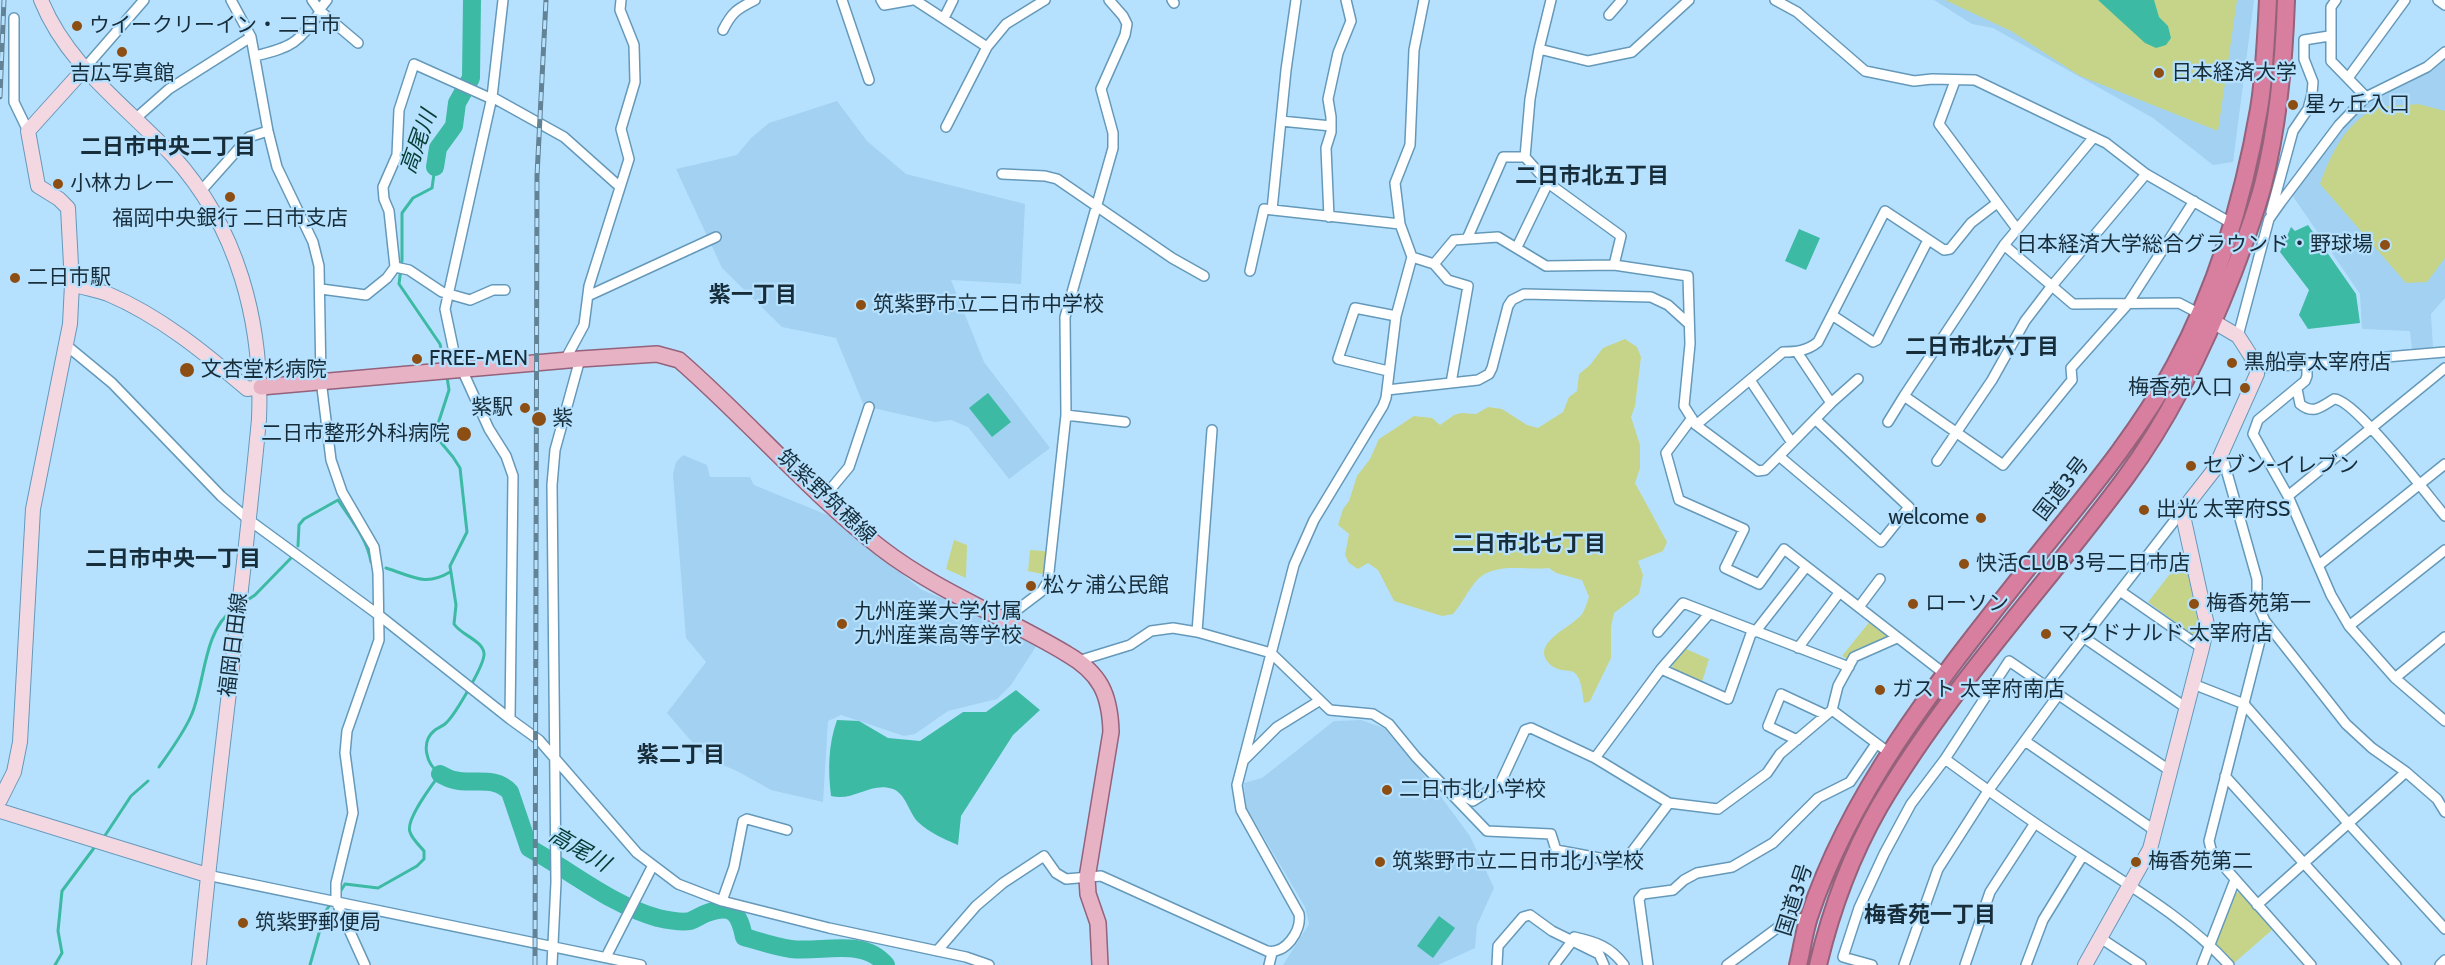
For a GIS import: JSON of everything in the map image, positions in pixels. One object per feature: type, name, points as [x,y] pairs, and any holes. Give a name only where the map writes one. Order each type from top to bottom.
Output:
[{"type":"highway","name":"国道3号","points":[[1818,965],[1828,925],[1849,868],[1879,808],[1906,766],[2006,630],[2127,476],[2193,369],[2245,177],[2259,109],[2268,0]]},
{"type":"highway","name":"国道3号","points":[[1798,965],[1809,918],[1831,862],[1862,799],[1883,749],[1946,675],[2126,444],[2207,318],[2249,230],[2263,184],[2277,113],[2286,0]]},
{"type":"main road","name":"筑紫野筑穂線","points":[[261,387],[572,359],[657,354],[679,360],[881,548],[917,572],[1078,661],[1102,687],[1110,709],[1111,732],[1087,878],[1088,894],[1098,923],[1100,965]]},
{"type":"street","name":"福岡日田線","points":[[41,0],[57,33],[84,69],[172,156],[201,192],[227,237],[252,309],[261,387],[249,520],[207,875],[199,965]]},
{"type":"street","points":[[28,131],[144,0]]},
{"type":"street","points":[[231,0],[250,37],[268,131],[282,178],[313,242],[319,266],[321,380],[331,460],[342,492],[375,548],[379,582],[379,640],[347,731],[345,753],[353,813],[336,883],[336,901],[365,965]]},
{"type":"street","points":[[312,0],[320,11],[357,43]]},
{"type":"street","points":[[255,56],[287,48],[304,35],[327,0]]},
{"type":"street","points":[[503,0],[492,98],[445,309],[459,369],[489,429],[506,456],[513,476],[510,719]]},
{"type":"street","points":[[552,965],[556,882],[552,476],[572,359],[584,325],[590,295],[589,286],[629,159],[621,129],[635,82],[634,45],[620,10],[621,0]]},
{"type":"street","points":[[723,30],[730,15],[755,0]]},
{"type":"street","points":[[842,0],[869,80]]},
{"type":"street","points":[[881,0],[884,5],[914,0],[987,47]]},
{"type":"street","points":[[944,18],[953,0]]},
{"type":"street","points":[[946,127],[987,47],[1006,24],[1045,0]]},
{"type":"street","points":[[1008,622],[1017,610],[1042,591],[1048,581],[1066,415],[1065,317],[1098,208],[1113,148],[1113,133],[1101,89],[1125,34],[1127,24],[1109,0]]},
{"type":"street","points":[[1272,210],[1296,0]]},
{"type":"street","points":[[1329,217],[1326,148],[1331,126],[1328,99],[1338,53],[1351,21],[1346,0]]},
{"type":"street","points":[[937,951],[975,906],[1003,883],[1044,856],[1056,873],[1066,879],[1101,876],[1272,952],[1284,947],[1294,936],[1300,920],[1299,914],[1241,810],[1237,786],[1294,565],[1314,520],[1383,406],[1387,390],[1396,316],[1412,257],[1400,224],[1395,183],[1410,145],[1414,50],[1424,0]]},
{"type":"street","points":[[1551,0],[1530,99],[1525,157],[1548,183],[1621,236],[1614,265]]},
{"type":"street","points":[[1609,15],[1622,0]]},
{"type":"street","points":[[1539,49],[1588,61],[1632,52],[1689,0]]},
{"type":"street","points":[[1775,0],[1797,12],[1865,71],[1914,81],[1975,80],[2106,143],[2146,174],[2231,223]]},
{"type":"street","points":[[2336,0],[2331,7],[2329,36],[2331,61],[2366,97]]},
{"type":"street","points":[[2348,78],[2405,0]]},
{"type":"street","points":[[2438,0],[2445,5]]},
{"type":"street","points":[[0,800],[18,760],[24,697],[33,509],[66,345],[72,284],[68,208],[38,186],[28,131],[14,102],[14,18]]},
{"type":"street","points":[[2238,336],[2293,131],[2308,109],[2312,94],[2313,82],[2304,59],[2304,40],[2329,36]]},
{"type":"street","points":[[135,119],[169,89],[250,37]]},
{"type":"street","points":[[2269,219],[2339,125],[2366,97],[2427,68],[2445,52]]},
{"type":"street","points":[[400,268],[383,187],[397,155],[399,110],[414,64],[492,98],[564,137],[620,187]]},
{"type":"street","points":[[1955,81],[1939,124],[2017,229]]},
{"type":"street","points":[[1281,121],[1331,126]]},
{"type":"street","points":[[201,192],[249,137],[268,131]]},
{"type":"street","points":[[1888,422],[2004,245],[2094,137]]},
{"type":"street","points":[[1467,239],[1503,157],[1525,157]]},
{"type":"street","points":[[1002,174],[1045,176],[1057,179],[1173,258],[1204,276]]},
{"type":"street","points":[[1937,461],[1992,380],[2025,321],[2146,174]]},
{"type":"street","points":[[1517,247],[1548,183]]},
{"type":"street","points":[[1904,396],[2003,465],[2072,380],[2071,368],[2127,305],[2194,201]]},
{"type":"street","points":[[1946,675],[1784,549],[1759,584],[1725,568],[1744,529],[1679,500],[1666,453],[1694,421],[1750,380],[1783,352],[1808,349],[1818,342],[1885,211],[1944,250],[1950,249],[1971,223],[1997,203]]},
{"type":"street","points":[[1250,271],[1264,209],[1400,224]]},
{"type":"street","points":[[590,295],[716,237]]},
{"type":"street","points":[[1434,264],[1450,243],[1467,239],[1498,237],[1546,266],[1614,265],[1688,276],[1690,344],[1684,406],[1694,421],[1758,471],[1765,470],[1858,379]]},
{"type":"street","points":[[1832,315],[1873,342],[1877,340],[1928,240]]},
{"type":"street","points":[[2004,245],[2073,304],[2179,303],[2238,336],[2257,368],[2257,374],[2214,470],[2046,686]]},
{"type":"street","points":[[1412,257],[1434,264],[1448,280],[1468,286],[1451,383]]},
{"type":"street","points":[[321,289],[366,295],[400,268]]},
{"type":"street","points":[[400,268],[448,294],[470,300],[492,290],[505,290]]},
{"type":"street","points":[[72,284],[107,294],[193,344],[247,389],[261,387]]},
{"type":"street","points":[[1387,390],[1478,380],[1489,374],[1508,306],[1512,300],[1524,294],[1651,297],[1668,305],[1689,324]]},
{"type":"street","points":[[1388,370],[1338,359],[1355,308],[1396,316]]},
{"type":"street","points":[[66,345],[112,383],[221,496],[249,520],[380,616],[539,740],[554,754],[583,792],[637,854],[652,867],[678,884],[722,901],[829,928],[966,957],[989,965]]},
{"type":"street","points":[[1797,352],[1831,403]]},
{"type":"street","points":[[2257,368],[2445,352]]},
{"type":"street","points":[[2307,363],[2306,379],[2298,389],[2258,420],[2253,434],[2288,496],[2331,595],[2349,626],[2395,678],[2445,720]]},
{"type":"street","points":[[2288,496],[2445,368]]},
{"type":"street","points":[[1750,380],[1792,442]]},
{"type":"street","points":[[2298,389],[2298,400],[2306,409],[2315,410],[2334,399],[2340,399],[2372,428],[2445,516]]},
{"type":"street","points":[[824,497],[849,467],[869,407]]},
{"type":"street","points":[[1066,415],[1125,422]]},
{"type":"street","points":[[1779,456],[1881,542],[1909,507],[1815,419]]},
{"type":"street","points":[[1197,632],[1212,430]]},
{"type":"street","points":[[2222,455],[2256,579],[2257,603],[2265,621],[2346,724],[2372,748],[2406,772],[2437,799],[2445,812]]},
{"type":"street","points":[[2319,565],[2445,464]]},
{"type":"street","points":[[2085,965],[2147,856],[2207,625],[2182,511]]},
{"type":"street","points":[[2349,626],[2445,550]]},
{"type":"street","points":[[1661,669],[1728,699],[1754,632],[1806,567]]},
{"type":"street","points":[[1859,607],[1880,579]]},
{"type":"street","points":[[2120,591],[2202,648]]},
{"type":"street","points":[[1798,648],[1839,593]]},
{"type":"street","points":[[1658,632],[1683,603],[1849,667]]},
{"type":"street","points":[[1595,758],[1661,669],[1710,614]]},
{"type":"street","points":[[2265,621],[2210,841],[2212,853],[2311,965]]},
{"type":"street","points":[[1078,661],[1130,645],[1151,631],[1173,628],[1197,632],[1271,653],[1319,701],[1334,711],[1373,714],[1381,718],[1397,732],[1416,757],[1487,831],[1551,834],[1556,850],[1625,861],[1669,803]]},
{"type":"street","points":[[2083,637],[2185,707]]},
{"type":"street","points":[[2395,678],[2445,637]]},
{"type":"street","points":[[1445,785],[1473,801],[1498,787],[1525,730],[1531,728],[1595,758],[1669,803],[1715,810],[1721,808],[1767,773],[1780,754],[1829,713],[1838,686],[1857,654],[1897,638]]},
{"type":"street","points":[[1872,965],[1844,957],[1859,908],[1911,804],[1945,759],[2009,661],[2169,770]]},
{"type":"street","points":[[2193,684],[2244,704],[2445,929]]},
{"type":"street","points":[[1797,740],[1768,726],[1781,694],[1829,713],[1906,766]]},
{"type":"street","points":[[1904,965],[1938,869],[1988,791],[2059,694]]},
{"type":"street","points":[[1242,762],[1277,727],[1319,701]]},
{"type":"street","points":[[2025,741],[2154,830]]},
{"type":"street","points":[[1648,965],[1639,899],[1643,894],[1672,890],[1697,873],[1732,867],[1751,857],[1773,843],[1818,798],[1850,782],[1883,749]]},
{"type":"street","points":[[1945,759],[2035,824],[2130,886],[2210,945],[2229,965]]},
{"type":"street","points":[[2257,905],[2406,772]]},
{"type":"street","points":[[2225,776],[2396,965]]},
{"type":"street","points":[[0,812],[207,875],[641,965]]},
{"type":"street","points":[[722,901],[734,867],[743,821],[747,819],[787,830]]},
{"type":"street","points":[[1965,965],[1990,892],[2035,824]]},
{"type":"street","points":[[2026,965],[2043,920],[2083,855]]},
{"type":"street","points":[[606,957],[652,867]]},
{"type":"street","points":[[2202,965],[2235,880]]},
{"type":"street","points":[[1497,965],[1498,946],[1523,917],[1530,915],[1552,931],[1599,954],[1604,965]]},
{"type":"street","points":[[1727,965],[1788,920],[1809,918]]},
{"type":"street","points":[[2099,937],[2141,965]]},
{"type":"street","points":[[1554,965],[1569,938]]},
{"type":"street","points":[[1569,938],[1599,942],[1610,948],[1624,965]]},
{"type":"street","points":[[1269,965],[1272,952]]},
{"type":"street","points":[[2440,965],[2445,960]]},
{"type":"shaded area","name":"日本経済大学","points":[[1934,0],[2254,0],[2233,162],[2213,165],[2153,118],[1993,28],[1972,24]]},
{"type":"shaded area","name":"日本経済大学","points":[[1945,0],[2237,0],[2218,131],[2080,76],[2011,31]]},
{"type":"shaded area","points":[[2098,0],[2154,0],[2159,17],[2168,26],[2171,38],[2166,45],[2156,48],[2145,43]]},
{"type":"shaded area","name":"日本経済大学総合グラウンド・野球場","points":[[2445,60],[2445,298],[2431,314],[2433,348],[2412,349],[2410,331],[2362,329],[2360,294],[2292,195],[2339,130],[2365,105],[2430,72]]},
{"type":"shaded area","name":"筑紫野市立二日市中学校","points":[[837,101],[867,141],[906,174],[1025,204],[1021,284],[951,280],[984,362],[1050,448],[1009,479],[968,427],[951,420],[935,422],[864,406],[836,338],[782,327],[722,268],[676,169],[737,155],[751,138],[769,123]]},
{"type":"shaded area","points":[[2418,104],[2445,111],[2445,258],[2427,282],[2406,283],[2320,184],[2340,141],[2364,115],[2380,107]]},
{"type":"shaded area","points":[[2308,225],[2356,294],[2360,323],[2308,329],[2299,315],[2309,290],[2280,252],[2291,227],[2295,231]]},
{"type":"shaded area","points":[[1799,229],[1820,238],[1806,270],[1785,261]]},
{"type":"shaded area","points":[[1625,339],[1637,347],[1641,357],[1635,406],[1631,417],[1640,445],[1640,468],[1635,483],[1667,542],[1663,551],[1638,561],[1643,575],[1639,594],[1614,613],[1611,627],[1611,658],[1590,701],[1584,703],[1577,675],[1552,666],[1545,658],[1544,651],[1554,637],[1583,612],[1589,597],[1582,580],[1556,573],[1549,568],[1511,568],[1493,571],[1477,580],[1453,614],[1442,616],[1394,601],[1378,570],[1368,563],[1358,569],[1349,563],[1345,555],[1349,534],[1338,525],[1357,476],[1370,459],[1379,439],[1414,416],[1432,418],[1440,425],[1454,415],[1476,414],[1488,407],[1502,409],[1527,425],[1538,428],[1563,412],[1569,397],[1577,391],[1579,374],[1590,365],[1603,348]]},
{"type":"shaded area","points":[[988,393],[1011,422],[992,437],[969,408]]},
{"type":"shaded area","name":"九州産業大学付属 九州産業高等学校","points":[[683,455],[707,465],[710,477],[750,477],[754,485],[837,519],[858,539],[922,590],[973,611],[1037,645],[1011,685],[997,699],[948,711],[915,734],[904,736],[841,715],[828,721],[823,802],[771,790],[705,757],[667,713],[706,662],[686,638],[673,474],[676,462]]},
{"type":"shaded area","points":[[954,540],[967,545],[966,578],[946,569]]},
{"type":"shaded area","points":[[1030,550],[1044,551],[1047,554],[1046,569],[1042,574],[1028,571]]},
{"type":"shaded area","points":[[2184,556],[2200,633],[2195,637],[2148,602]]},
{"type":"shaded area","points":[[1871,620],[1888,634],[1884,640],[1859,648],[1847,659],[1842,656]]},
{"type":"shaded area","points":[[1686,649],[1709,659],[1702,682],[1672,669],[1673,662]]},
{"type":"shaded area","points":[[1016,690],[1040,710],[1013,735],[961,816],[958,845],[932,833],[918,822],[901,795],[893,789],[885,787],[847,796],[831,796],[830,758],[837,720],[859,721],[888,738],[920,741],[963,712],[986,712]]},
{"type":"shaded area","name":"筑紫野市立二日市北小学校","points":[[1361,720],[1384,728],[1433,786],[1470,836],[1494,888],[1477,925],[1475,948],[1438,965],[1283,965],[1309,924],[1305,907],[1246,807],[1244,783],[1262,778],[1334,721]]},
{"type":"shaded area","points":[[2242,892],[2272,930],[2233,964],[2215,946],[2236,893]]},
{"type":"shaded area","points":[[1439,916],[1455,928],[1433,958],[1417,946]]},
{"type":"waterway","name":"高尾川","points":[[435,167],[438,148],[454,126],[457,103],[471,78],[472,0]]},
{"type":"waterway","name":"高尾川","points":[[435,167],[432,188],[413,198],[402,213],[402,260],[399,284],[440,344],[445,367]]},
{"type":"waterway","name":"高尾川","points":[[340,892],[345,884],[378,888],[417,866],[424,859],[424,851],[412,837],[410,827],[411,819],[420,803],[440,774],[428,759],[427,741],[435,730],[446,723],[456,709],[483,659],[482,648],[454,624],[456,605],[450,566],[467,532],[460,468],[438,439],[436,430],[449,390],[447,377]]},
{"type":"waterway","points":[[298,546],[299,525],[304,519],[338,500],[362,537],[371,562]]},
{"type":"waterway","points":[[246,601],[255,595],[291,558]]},
{"type":"waterway","points":[[386,568],[418,579],[433,579],[450,572]]},
{"type":"waterway","points":[[159,767],[181,736],[191,716],[210,644],[223,619],[233,610]]},
{"type":"waterway","name":"高尾川","points":[[440,774],[454,780],[491,782],[504,787],[510,792],[529,848],[624,905],[658,918],[682,922],[716,910],[729,910],[737,916],[744,937],[791,949],[841,948],[866,951],[877,956],[886,965]]},
{"type":"waterway","points":[[104,837],[131,796],[148,781]]},
{"type":"waterway","points":[[55,965],[62,953],[58,931],[62,891],[94,848]]},
{"type":"waterway","points":[[310,965],[325,912],[332,902]]},
{"type":"railway","points":[[0,97],[4,0]]},
{"type":"railway","points":[[535,965],[537,176],[546,0]]},
{"type":"place","name":"ウイークリーイン・二日市","points":[[77,26]]},
{"type":"place","name":"吉広写真館","points":[[122,52]]},
{"type":"place","name":"日本経済大学","points":[[2159,73]]},
{"type":"place","name":"星ヶ丘入口","points":[[2293,105]]},
{"type":"place","name":"小林カレー","points":[[58,184]]},
{"type":"place","name":"福岡中央銀行 二日市支店","points":[[230,197]]},
{"type":"place","name":"日本経済大学総合グラウンド・野球場","points":[[2385,245]]},
{"type":"place","name":"二日市駅","points":[[15,278]]},
{"type":"place","name":"筑紫野市立二日市中学校","points":[[861,305]]},
{"type":"place","name":"FREE-MEN","points":[[417,359]]},
{"type":"place","name":"黒船亭太宰府店","points":[[2232,363]]},
{"type":"place","name":"文杏堂杉病院","points":[[187,370]]},
{"type":"place","name":"梅香苑入口","points":[[2245,388]]},
{"type":"place","name":"紫駅","points":[[525,408]]},
{"type":"place","name":"紫","points":[[539,419]]},
{"type":"place","name":"二日市整形外科病院","points":[[464,434]]},
{"type":"place","name":"セブン-イレブン","points":[[2191,466]]},
{"type":"place","name":"出光 太宰府SS","points":[[2144,510]]},
{"type":"place","name":"welcome","points":[[1981,518]]},
{"type":"place","name":"快活CLUB 3号二日市店","points":[[1964,564]]},
{"type":"place","name":"松ヶ浦公民館","points":[[1031,586]]},
{"type":"place","name":"ローソン","points":[[1913,604]]},
{"type":"place","name":"梅香苑第一","points":[[2194,604]]},
{"type":"place","name":"九州産業大学付属 九州産業高等学校","points":[[842,624]]},
{"type":"place","name":"マクドナルド 太宰府店","points":[[2046,634]]},
{"type":"place","name":"ガスト 太宰府南店","points":[[1880,690]]},
{"type":"place","name":"二日市北小学校","points":[[1387,790]]},
{"type":"place","name":"筑紫野市立二日市北小学校","points":[[1380,862]]},
{"type":"place","name":"梅香苑第二","points":[[2136,862]]},
{"type":"place","name":"筑紫野郵便局","points":[[243,923]]},
{"type":"district","name":"二日市中央二丁目","points":[[168,148]]},
{"type":"district","name":"二日市北五丁目","points":[[1592,177]]},
{"type":"district","name":"紫一丁目","points":[[753,296]]},
{"type":"district","name":"二日市北六丁目","points":[[1982,348]]},
{"type":"district","name":"二日市北七丁目","points":[[1529,545]]},
{"type":"district","name":"二日市中央一丁目","points":[[173,560]]},
{"type":"district","name":"紫二丁目","points":[[681,756]]},
{"type":"district","name":"梅香苑一丁目","points":[[1930,916]]}]
